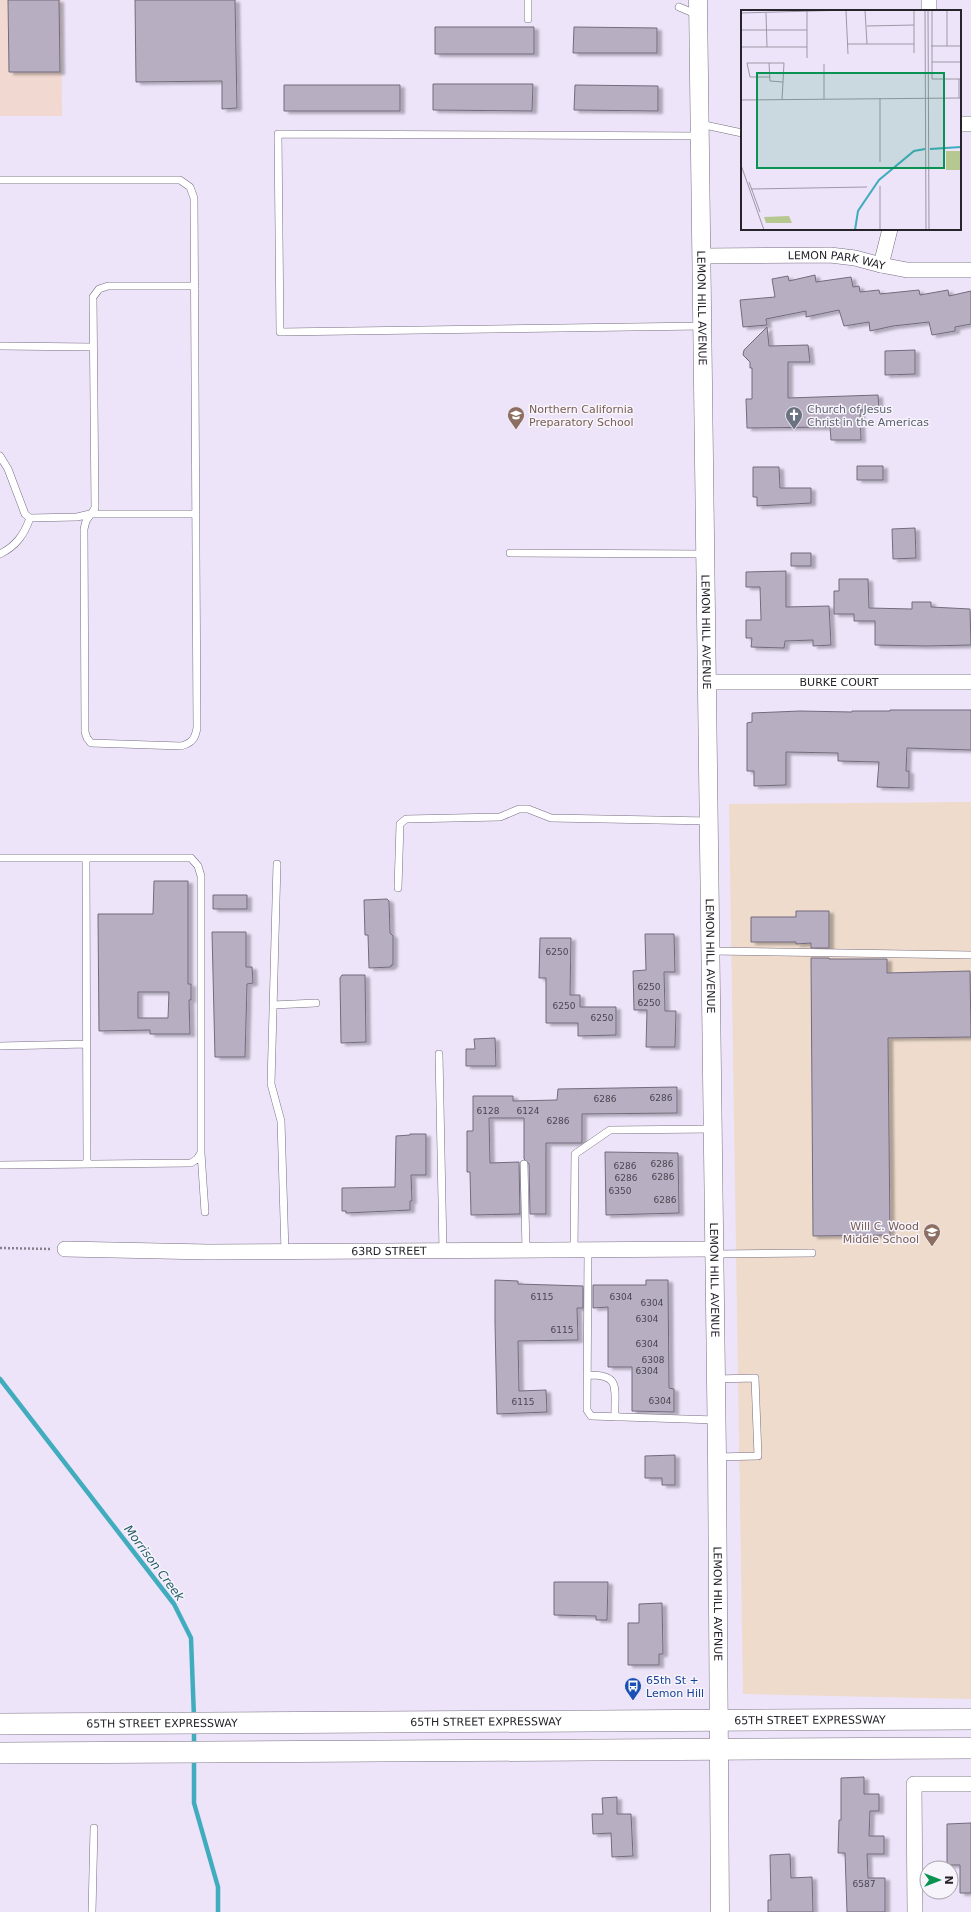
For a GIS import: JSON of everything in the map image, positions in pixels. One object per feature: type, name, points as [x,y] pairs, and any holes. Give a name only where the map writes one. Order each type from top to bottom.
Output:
[{"type":"main road","name":"65TH STREET EXPRESSWAY","points":[[0,1724],[971,1719]]},
{"type":"main road","points":[[0,1753],[971,1748]]},
{"type":"street","name":"LEMON HILL AVENUE","points":[[698,8],[717,1420],[720,1912]]},
{"type":"street","points":[[881,265],[890,230]]},
{"type":"street","name":"LEMON PARK WAY","points":[[701,256],[830,255],[855,258],[907,270],[971,270]]},
{"type":"street","name":"BURKE COURT","points":[[707,682],[971,682]]},
{"type":"street","name":"63RD STREET","points":[[64,1249],[208,1252],[526,1250],[714,1252]]},
{"type":"street","points":[[915,1912],[914,1784],[971,1784]]},
{"type":"lane","points":[[528,0],[528,19]]},
{"type":"lane","points":[[679,7],[698,8]]},
{"type":"lane","points":[[702,326],[280,332],[278,134],[700,130],[741,133]]},
{"type":"lane","points":[[0,180],[180,180],[190,187],[194,198],[195,286],[197,728],[196,737],[190,744],[181,746],[92,743],[87,738],[85,732],[84,529],[86,521],[95,508],[93,297],[99,289],[108,286],[195,286]]},
{"type":"lane","points":[[0,346],[94,347]]},
{"type":"lane","points":[[0,456],[8,469],[25,514],[30,518],[77,517],[90,514],[196,514]]},
{"type":"lane","points":[[0,554],[16,544],[25,532],[30,518]]},
{"type":"lane","points":[[510,553],[706,554]]},
{"type":"lane","points":[[398,888],[400,824],[406,819],[500,817],[519,809],[528,809],[551,818],[709,821]]},
{"type":"lane","points":[[0,858],[191,858],[198,866],[201,876],[201,1153],[205,1212]]},
{"type":"lane","points":[[86,858],[87,1164]]},
{"type":"lane","points":[[277,864],[271,1084],[282,1121],[285,1252]]},
{"type":"lane","points":[[711,950],[971,955]]},
{"type":"lane","points":[[273,1005],[316,1003]]},
{"type":"lane","points":[[0,1046],[87,1044]]},
{"type":"lane","points":[[439,1054],[444,1251]]},
{"type":"lane","points":[[713,1129],[610,1130],[575,1154],[587,1375],[587,1410],[591,1416],[717,1420]]},
{"type":"lane","points":[[0,1165],[191,1163],[197,1159],[201,1153]]},
{"type":"lane","points":[[524,1164],[526,1250]]},
{"type":"lane","points":[[714,1252],[812,1253]]},
{"type":"lane","points":[[587,1375],[602,1375],[610,1378],[614,1383],[615,1417]]},
{"type":"lane","points":[[716,1379],[755,1378],[758,1456],[717,1457]]},
{"type":"lane","points":[[92,1912],[94,1828]]},
{"type":"path","points":[[0,1248],[64,1249]]},
{"type":"shaded area","points":[[0,0],[61,0],[62,116],[0,116]]},
{"type":"shaded area","points":[[971,802],[971,1699],[743,1694],[729,804]]},
{"type":"building","points":[[8,0],[59,0],[60,72],[9,72]]},
{"type":"building","points":[[135,0],[235,0],[237,108],[222,109],[222,81],[136,82]]},
{"type":"building","points":[[435,27],[534,27],[534,54],[435,54]]},
{"type":"building","points":[[574,27],[657,28],[657,53],[573,53]]},
{"type":"building","points":[[433,84],[533,84],[532,111],[433,110]]},
{"type":"building","points":[[284,85],[400,85],[400,111],[284,111]]},
{"type":"building","points":[[575,85],[658,86],[658,111],[574,110]]},
{"type":"building","points":[[815,275],[816,282],[851,277],[853,287],[859,286],[860,292],[879,290],[880,294],[919,290],[920,295],[948,290],[949,296],[971,291],[971,324],[955,327],[955,331],[932,335],[929,322],[893,326],[870,331],[869,322],[844,326],[839,310],[806,317],[806,311],[766,319],[767,325],[743,327],[740,300],[775,297],[772,279],[788,276],[789,281]]},
{"type":"building","points":[[767,327],[769,346],[808,345],[810,362],[788,362],[788,398],[878,395],[879,409],[860,410],[861,440],[831,440],[830,427],[747,428],[746,399],[752,399],[752,368],[750,368],[750,362],[743,355],[744,350]]},
{"type":"building","points":[[915,350],[915,374],[885,375],[885,351]]},
{"type":"building","points":[[857,466],[883,466],[883,480],[857,480]]},
{"type":"building","points":[[753,467],[779,467],[780,488],[811,488],[811,503],[757,506],[757,497],[753,497]]},
{"type":"building","points":[[915,528],[916,558],[893,559],[892,529]]},
{"type":"building","points":[[791,553],[811,553],[811,566],[791,566]]},
{"type":"building","points":[[786,571],[786,607],[829,606],[831,645],[813,646],[813,640],[785,641],[784,648],[751,647],[752,638],[746,638],[746,620],[761,620],[760,587],[746,587],[746,572]]},
{"type":"building","points":[[839,579],[868,579],[869,608],[912,609],[912,602],[931,602],[931,607],[970,609],[971,645],[875,645],[875,621],[854,621],[854,614],[834,614],[834,591],[839,591]]},
{"type":"building","points":[[971,710],[971,750],[907,748],[906,771],[909,771],[909,788],[877,787],[879,762],[838,761],[838,753],[786,752],[786,785],[754,786],[754,771],[747,771],[747,723],[752,722],[752,713]]},
{"type":"building","points":[[154,881],[188,881],[188,984],[191,984],[191,1000],[189,1000],[190,1034],[150,1034],[150,1030],[99,1031],[98,914],[153,914]],"holes":[[[138,992],[169,992],[168,1018],[138,1018]]]},
{"type":"building","points":[[213,895],[247,895],[247,909],[213,909]]},
{"type":"building","points":[[387,899],[389,901],[390,933],[393,936],[393,965],[391,965],[391,967],[369,968],[368,935],[365,935],[364,900]]},
{"type":"building","points":[[796,911],[829,911],[829,948],[811,948],[811,943],[796,944],[796,942],[751,942],[751,917],[796,917]]},
{"type":"building","points":[[212,932],[246,932],[246,967],[252,967],[253,983],[247,984],[245,1057],[215,1057]]},
{"type":"building","points":[[645,934],[674,934],[675,972],[664,972],[665,1011],[676,1011],[675,1047],[646,1047],[647,1010],[634,1010],[633,971],[646,970]]},
{"type":"building","points":[[540,938],[571,938],[570,995],[580,995],[580,1007],[616,1007],[616,1035],[578,1036],[578,1023],[546,1023],[546,978],[539,978]]},
{"type":"building","points":[[811,958],[887,959],[887,973],[970,971],[971,1037],[888,1038],[890,1235],[813,1236]]},
{"type":"building","points":[[342,975],[365,975],[366,1042],[341,1043],[340,978]]},
{"type":"building","points":[[495,1038],[496,1066],[466,1066],[466,1049],[475,1049],[474,1039]]},
{"type":"building","points":[[677,1087],[677,1113],[582,1114],[582,1143],[546,1143],[546,1214],[530,1214],[529,1164],[524,1159],[524,1118],[489,1118],[490,1163],[519,1162],[520,1214],[471,1215],[470,1172],[467,1172],[467,1131],[473,1131],[473,1096],[513,1096],[513,1101],[557,1100],[558,1089]]},
{"type":"building","points":[[426,1134],[426,1175],[411,1175],[412,1201],[410,1201],[410,1210],[346,1213],[346,1211],[342,1211],[342,1188],[395,1187],[396,1136]]},
{"type":"building","points":[[605,1152],[678,1153],[679,1213],[606,1215]]},
{"type":"building","points":[[495,1280],[518,1281],[518,1284],[583,1286],[583,1308],[577,1308],[578,1340],[518,1341],[519,1391],[546,1390],[547,1412],[497,1414]]},
{"type":"building","points":[[646,1280],[668,1280],[669,1388],[674,1389],[674,1412],[632,1411],[632,1367],[608,1367],[608,1307],[593,1308],[593,1285],[646,1285]]},
{"type":"building","points":[[675,1455],[675,1485],[662,1485],[662,1478],[645,1478],[645,1456]]},
{"type":"building","points":[[554,1582],[608,1582],[607,1620],[596,1620],[596,1616],[554,1615]]},
{"type":"building","points":[[662,1603],[663,1654],[659,1654],[659,1665],[628,1665],[628,1623],[639,1623],[639,1604]]},
{"type":"building","points":[[864,1777],[864,1794],[879,1794],[879,1811],[870,1811],[869,1836],[884,1836],[884,1854],[867,1854],[868,1878],[885,1878],[885,1912],[847,1912],[845,1853],[838,1853],[839,1820],[841,1820],[841,1778]]},
{"type":"building","points":[[617,1797],[617,1814],[631,1814],[633,1856],[612,1857],[611,1833],[593,1834],[592,1814],[603,1814],[602,1798]]},
{"type":"building","points":[[971,1823],[971,1893],[960,1893],[959,1860],[947,1860],[947,1824]]},
{"type":"building","points":[[790,1854],[791,1878],[812,1877],[813,1912],[768,1912],[768,1900],[771,1900],[770,1855]]},
{"type":"waterway","name":"Morrison Creek","points":[[0,1379],[174,1604],[191,1638],[194,1718]]},
{"type":"waterway","name":"Morrison Creek","points":[[194,1729],[194,1748]]},
{"type":"waterway","name":"Morrison Creek","points":[[194,1757],[194,1803],[218,1887],[218,1912]]},
{"type":"place","name":"Northern California Preparatory School","points":[[516,430]]},
{"type":"place","name":"Church of Jesus Christ in the Americas","points":[[794,430]]},
{"type":"place","name":"Will C. Wood Middle School","points":[[932,1247]]},
{"type":"place","name":"65th St + Lemon Hill","points":[[633,1701]]}]
